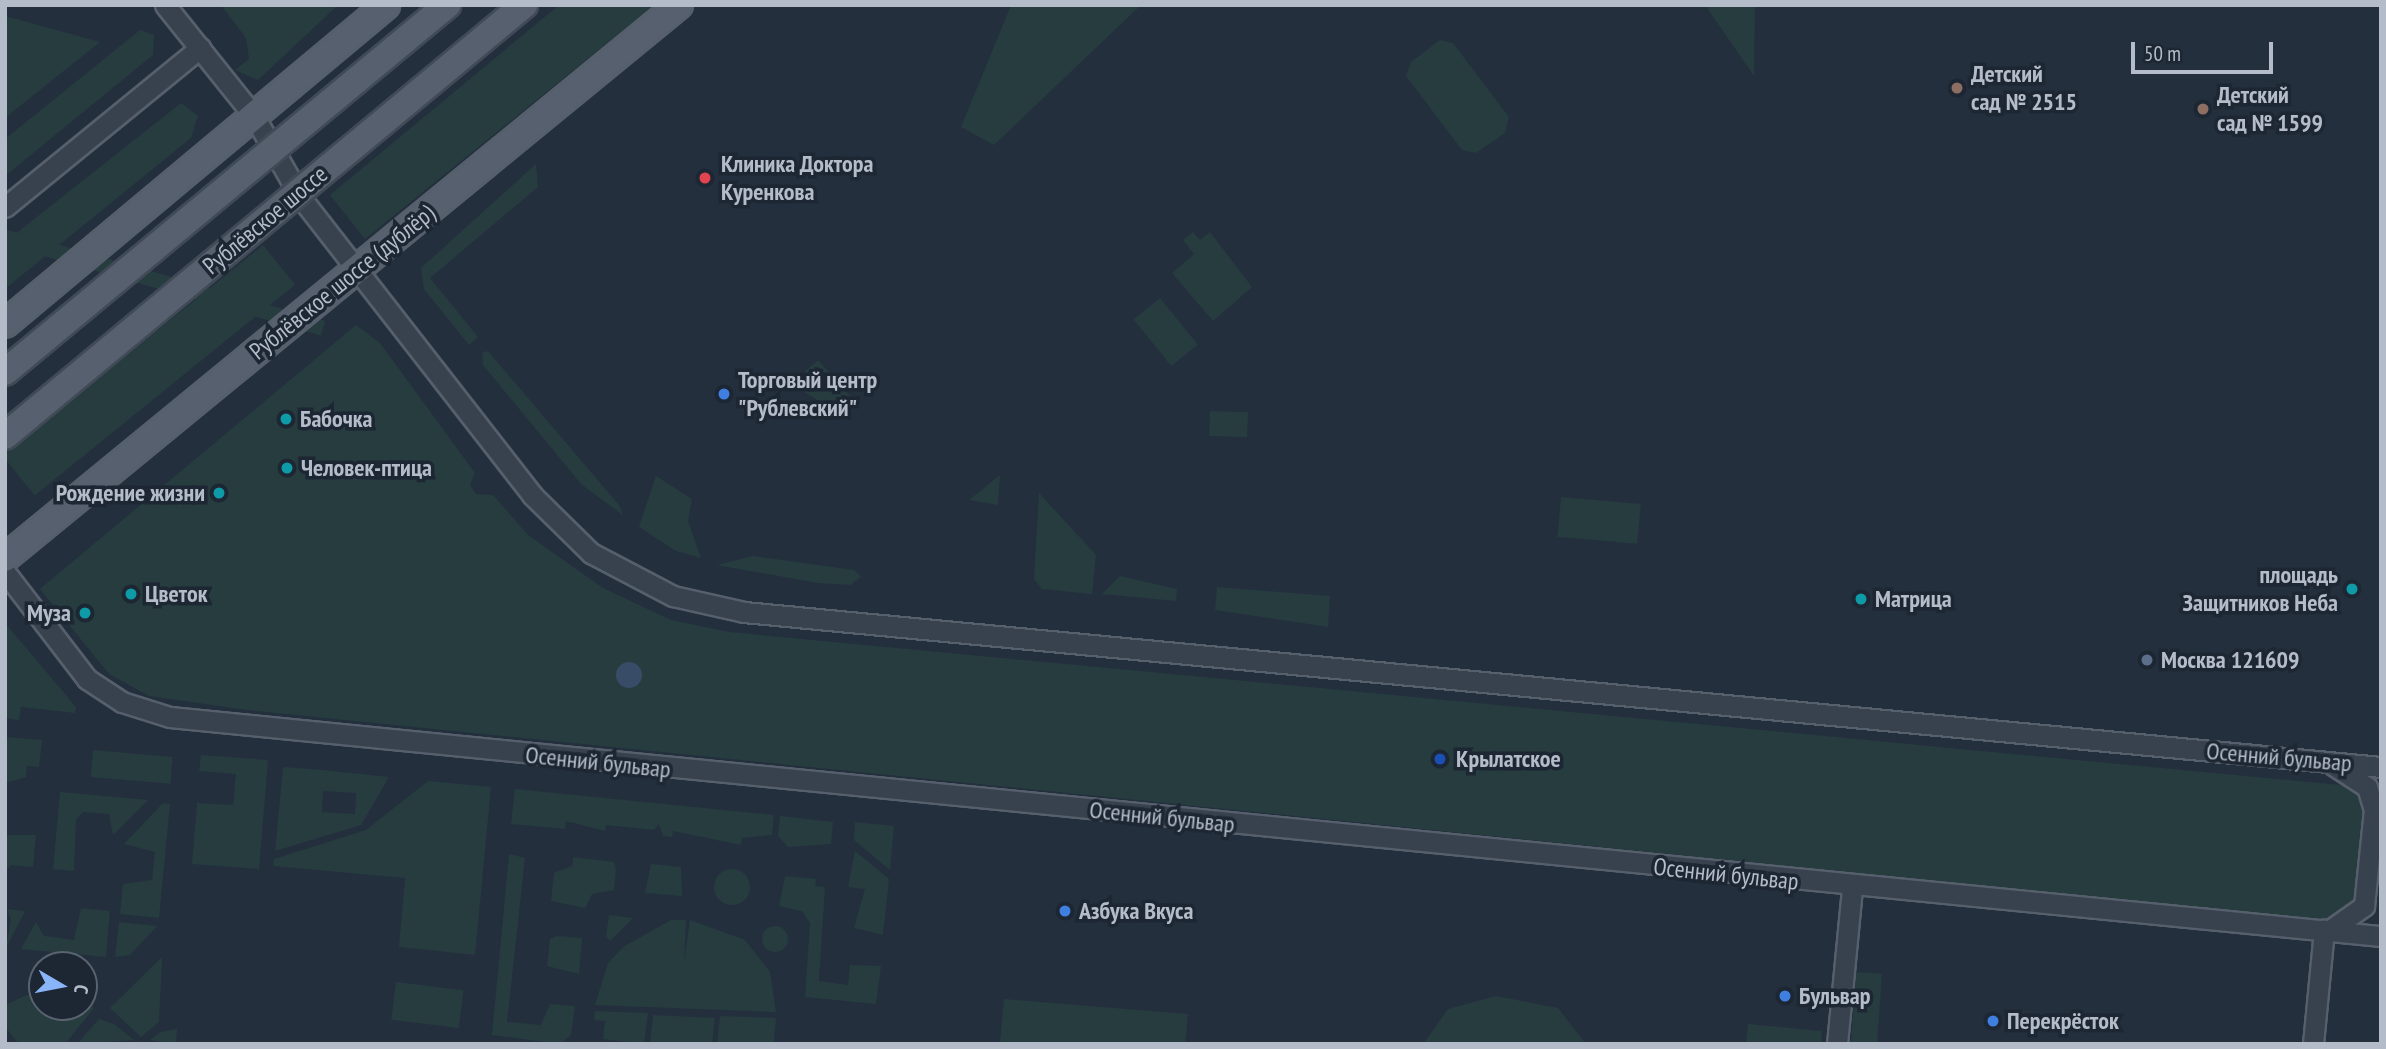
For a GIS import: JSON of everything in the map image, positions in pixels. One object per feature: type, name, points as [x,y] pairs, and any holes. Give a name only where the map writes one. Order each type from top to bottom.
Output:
[{"type":"main road","points":[[5,324],[386,5]]},
{"type":"main road","name":"Рублёвское шоссе","points":[[5,372],[447,5]]},
{"type":"main road","name":"Рублёвское шоссе","points":[[5,436],[524,5]]},
{"type":"main road","name":"Рублёвское шоссе (дублёр)","points":[[5,558],[679,5]]},
{"type":"street","name":"Осенний бульвар","points":[[165,5],[254,116],[301,198],[502,460],[567,532],[642,583],[710,607],[2381,767]]},
{"type":"street","points":[[5,207],[200,48]]},
{"type":"street","name":"Осенний бульвар","points":[[5,572],[86,678],[122,702],[170,717],[1852,887],[2381,936]]},
{"type":"street","points":[[2313,1044],[2326,931],[2357,917],[2364,906],[2374,810],[2368,787],[2325,761]]},
{"type":"street","points":[[1836,1044],[1852,887]]},
{"type":"green space","points":[[221,5],[338,5],[258,80],[235,70],[249,59],[246,38]]},
{"type":"green space","points":[[559,5],[654,5],[365,239],[330,195]]},
{"type":"green space","points":[[1011,5],[1141,5],[994,145],[961,127]]},
{"type":"green space","points":[[1705,5],[1755,5],[1754,76]]},
{"type":"green space","points":[[5,16],[100,42],[5,118]]},
{"type":"green space","points":[[140,30],[154,35],[153,55],[5,176],[5,139]]},
{"type":"green space","points":[[1440,40],[1453,43],[1509,117],[1505,133],[1476,153],[1462,150],[1406,76],[1411,62]]},
{"type":"green space","points":[[181,103],[198,116],[191,138],[5,289],[5,242]]},
{"type":"green space","points":[[536,164],[538,187],[430,278],[478,337],[469,345],[424,289],[421,268]]},
{"type":"green space","points":[[5,229],[325,321],[321,335],[5,245]]},
{"type":"green space","points":[[1193,232],[1200,240],[1210,232],[1252,287],[1213,321],[1172,273],[1194,254],[1183,240]]},
{"type":"green space","points":[[263,245],[295,285],[35,495],[5,459],[5,454]]},
{"type":"green space","points":[[1160,298],[1198,345],[1171,366],[1134,319]]},
{"type":"green space","points":[[356,325],[380,343],[475,473],[470,485],[476,494],[493,495],[528,535],[603,588],[671,620],[729,632],[2351,786],[2366,802],[2358,903],[2331,921],[247,710],[149,696],[109,674],[40,589]]},
{"type":"green space","points":[[488,351],[619,505],[623,515],[582,485],[483,365],[482,353]]},
{"type":"green space","points":[[818,360],[850,396],[834,410],[791,384]]},
{"type":"green space","points":[[1210,411],[1248,412],[1247,437],[1209,436]]},
{"type":"green space","points":[[1000,475],[998,505],[969,500]]},
{"type":"green space","points":[[656,476],[692,499],[688,521],[701,558],[676,551],[639,527]]},
{"type":"green space","points":[[1039,493],[1096,555],[1092,594],[1042,589],[1034,579]]},
{"type":"green space","points":[[1561,497],[1641,504],[1637,544],[1558,537]]},
{"type":"green space","points":[[753,556],[854,570],[861,577],[850,585],[818,583],[717,565]]},
{"type":"green space","points":[[1120,576],[1177,589],[1176,601],[1102,594]]},
{"type":"green space","points":[[1217,587],[1330,596],[1328,627],[1215,610]]},
{"type":"green space","points":[[5,623],[76,707],[75,713],[21,707],[19,720],[5,718]]},
{"type":"green space","points":[[5,737],[42,740],[39,767],[27,766],[26,777],[5,783]]},
{"type":"green space","points":[[93,750],[173,757],[170,784],[91,777]]},
{"type":"green space","points":[[201,755],[268,760],[259,869],[192,864],[197,803],[233,805],[236,774],[199,771]]},
{"type":"green space","points":[[283,767],[389,777],[361,825],[275,851]],"holes":[[[323,791],[356,793],[355,814],[322,812]]]},
{"type":"green space","points":[[428,781],[491,787],[475,955],[399,947],[405,878],[273,866],[274,859],[366,830]]},
{"type":"green space","points":[[515,789],[774,815],[772,835],[742,838],[741,845],[673,831],[672,837],[663,836],[659,824],[654,830],[606,825],[605,831],[566,821],[565,829],[511,824]]},
{"type":"green space","points":[[60,792],[148,800],[113,835],[109,814],[83,812],[76,820],[74,871],[53,869]]},
{"type":"green space","points":[[163,803],[170,804],[159,918],[120,914],[123,884],[152,880],[155,852],[124,844]]},
{"type":"green space","points":[[780,816],[833,822],[831,844],[788,847],[778,836]]},
{"type":"green space","points":[[855,822],[894,826],[890,870],[854,840]]},
{"type":"green space","points":[[5,835],[36,835],[33,867],[11,865],[5,872]]},
{"type":"green space","points":[[855,851],[889,879],[883,935],[854,928],[865,889],[848,887]]},
{"type":"green space","points":[[509,854],[525,858],[507,1022],[541,1025],[550,1004],[575,1006],[571,1035],[560,1044],[492,1035]]},
{"type":"green space","points":[[573,857],[614,862],[614,890],[592,894],[585,908],[551,901],[554,873],[572,866]]},
{"type":"green space","points":[[651,864],[681,867],[682,896],[645,893]]},
{"type":"green space","points":[[732,869],[745,874],[750,887],[745,900],[732,905],[719,900],[714,887],[719,874]]},
{"type":"green space","points":[[785,876],[816,879],[815,886],[825,887],[819,981],[848,985],[850,965],[881,966],[876,1004],[805,997],[810,923],[802,911],[779,906]]},
{"type":"green space","points":[[81,908],[110,911],[106,957],[98,956],[98,951],[21,949],[36,922],[44,936],[74,940]]},
{"type":"green space","points":[[7,909],[25,911],[6,948],[11,920]]},
{"type":"green space","points":[[609,915],[633,918],[610,941],[606,936]]},
{"type":"green space","points":[[671,920],[686,920],[684,962],[690,920],[745,940],[770,972],[776,1012],[595,1005],[608,963],[623,947]]},
{"type":"green space","points":[[119,922],[157,926],[130,955],[115,957]]},
{"type":"green space","points":[[775,926],[784,930],[788,939],[784,948],[775,952],[766,948],[762,939],[766,930]]},
{"type":"green space","points":[[557,936],[582,938],[579,974],[547,966],[550,939]]},
{"type":"green space","points":[[162,957],[159,1022],[141,1037],[110,1008]]},
{"type":"green space","points":[[1856,972],[1882,974],[1877,1044],[1851,1044]]},
{"type":"green space","points":[[396,982],[463,990],[459,1028],[391,1020]]},
{"type":"green space","points":[[28,995],[28,1021],[84,1021],[65,1044],[19,1044],[5,1027],[5,1005]]},
{"type":"green space","points":[[1496,996],[1558,1008],[1586,1044],[1423,1044],[1448,1009]]},
{"type":"green space","points":[[1004,999],[1188,1014],[1185,1044],[1000,1044]]},
{"type":"green space","points":[[595,1011],[648,1013],[644,1044],[603,1039],[605,1021],[594,1020]]},
{"type":"green space","points":[[653,1015],[715,1018],[712,1044],[650,1044]]},
{"type":"green space","points":[[720,1016],[776,1018],[774,1042],[717,1044]]},
{"type":"green space","points":[[98,1020],[114,1024],[134,1040],[77,1044]]},
{"type":"green space","points":[[1748,1024],[1822,1031],[1821,1044],[1746,1044]]},
{"type":"green space","points":[[177,1029],[176,1044],[150,1040],[160,1032]]},
{"type":"water","points":[[629,662],[638,666],[642,675],[638,684],[629,688],[620,684],[616,675],[620,666]]},
{"type":"place","name":"Детский сад № 2515","points":[[1957,88]]},
{"type":"place","name":"Детский сад № 1599","points":[[2203,109]]},
{"type":"place","name":"Клиника Доктора Куренкова","points":[[705,178]]},
{"type":"place","name":"Торговый центр \"Рублевский\"","points":[[724,394]]},
{"type":"place","name":"Бабочка","points":[[286,419]]},
{"type":"place","name":"Человек-птица","points":[[287,468]]},
{"type":"place","name":"Рождение жизни","points":[[219,493]]},
{"type":"place","name":"площадь Защитников Неба","points":[[2352,589]]},
{"type":"place","name":"Цветок","points":[[131,594]]},
{"type":"place","name":"Матрица","points":[[1861,599]]},
{"type":"place","name":"Муза","points":[[85,613]]},
{"type":"place","name":"Москва 121609","points":[[2147,660]]},
{"type":"place","name":"Крылатское","points":[[1440,759]]},
{"type":"place","name":"Азбука Вкуса","points":[[1065,911]]},
{"type":"place","name":"Бульвар","points":[[1785,996]]},
{"type":"place","name":"Перекрёсток","points":[[1993,1021]]}]
